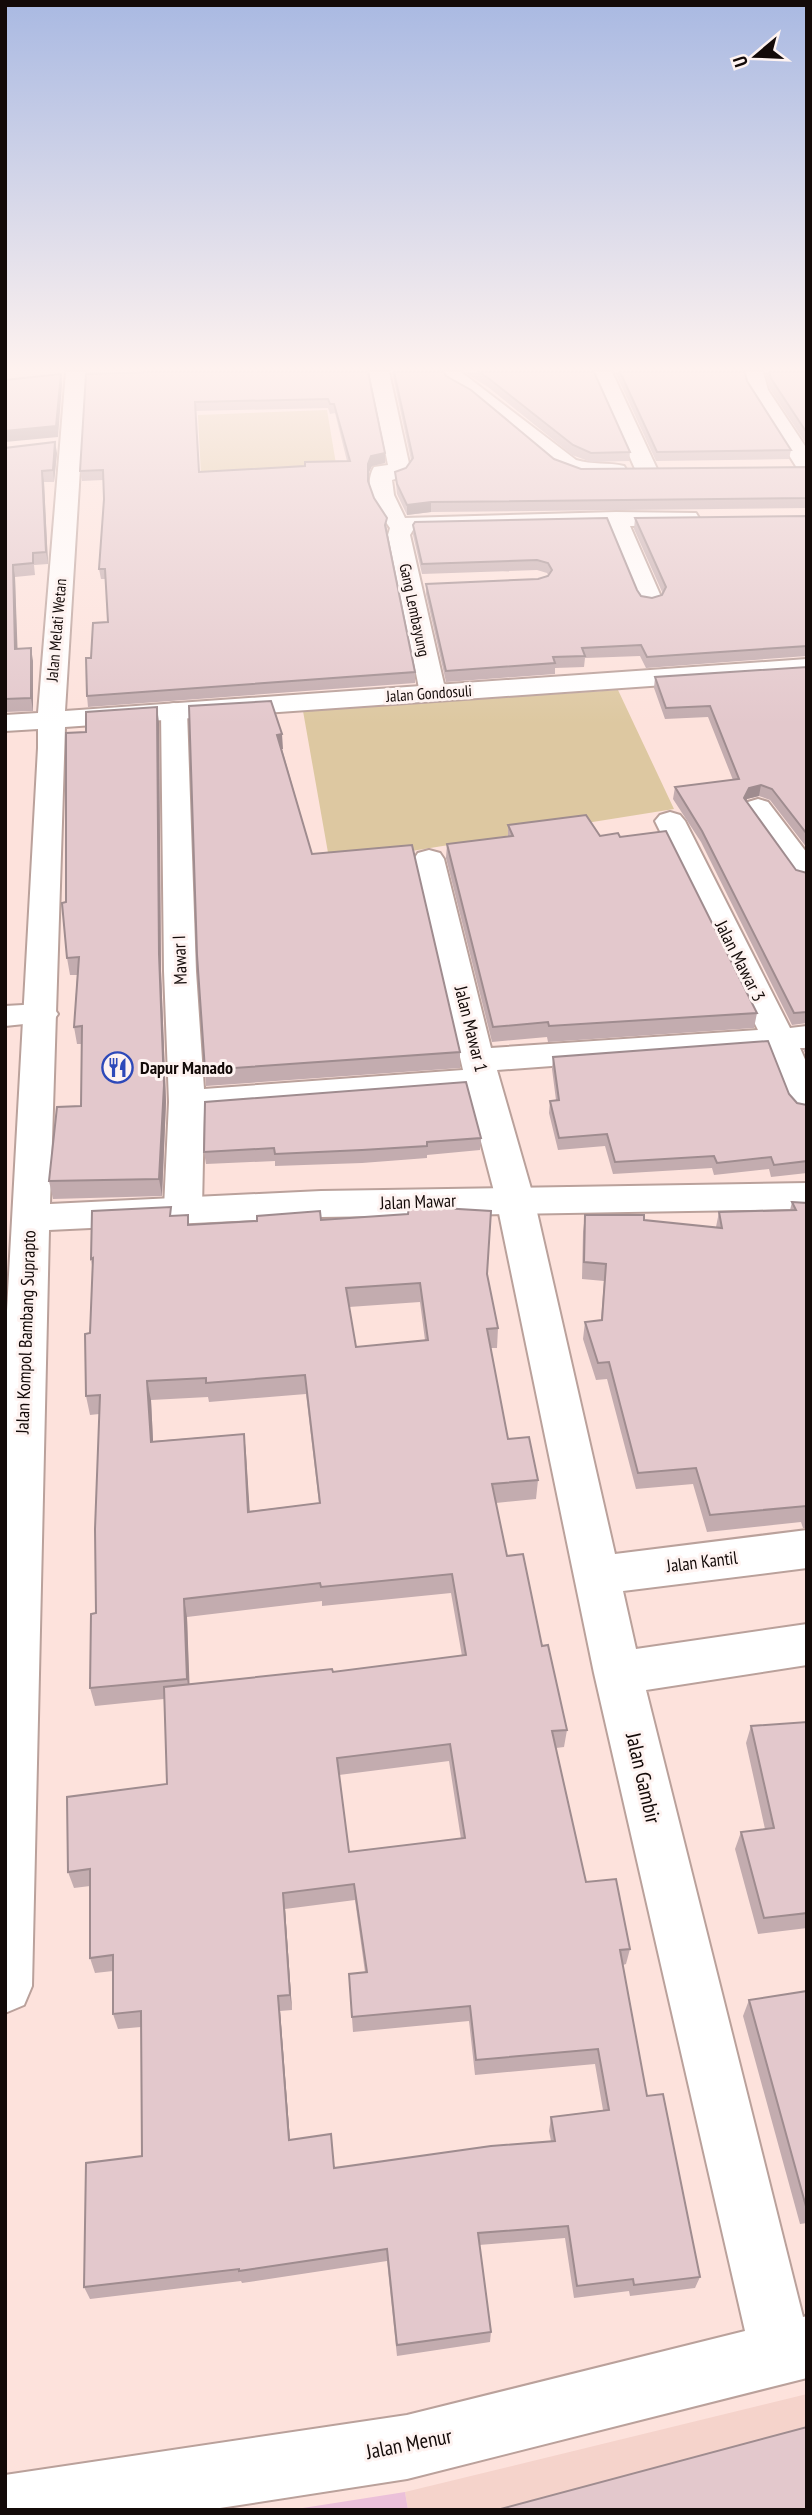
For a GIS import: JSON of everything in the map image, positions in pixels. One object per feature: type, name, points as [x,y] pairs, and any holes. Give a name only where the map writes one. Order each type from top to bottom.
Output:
[{"type":"street","name":"Jalan Melati Wetan","points":[[51,720],[69,489]]},
{"type":"street","points":[[382,489],[387,509],[401,528],[408,524],[431,522],[712,518]]},
{"type":"street","points":[[617,519],[650,599]]},
{"type":"street","name":"Gang Lembayung","points":[[401,528],[399,535],[433,693]]},
{"type":"street","points":[[409,585],[435,584]]},
{"type":"street","name":"Jalan Gondosuli","points":[[5,723],[807,667]]},
{"type":"street","name":"Mawar I","points":[[174,711],[180,971],[187,1102],[183,1208]]},
{"type":"street","name":"Jalan Kompol Bambang Suprapto","points":[[5,1986],[16,1269],[30,1218],[41,1014],[51,720]]},
{"type":"street","points":[[758,808],[807,874]]},
{"type":"street","name":"Jalan Mawar 3","points":[[670,821],[793,1038],[807,1104]]},
{"type":"street","name":"Jalan Mawar 1","points":[[429,859],[480,1070],[515,1199]]},
{"type":"street","points":[[5,1017],[41,1014]]},
{"type":"street","points":[[187,1102],[793,1038]]},
{"type":"street","name":"Jalan Mawar","points":[[30,1218],[183,1208],[515,1199],[807,1196]]},
{"type":"street","name":"Jalan Gambir","points":[[515,1199],[618,1673],[794,2351]]},
{"type":"street","name":"Jalan Kantil","points":[[597,1575],[807,1549]]},
{"type":"street","points":[[618,1673],[807,1644]]},
{"type":"street","name":"Jalan Menur","points":[[5,2508],[407,2447],[794,2351]]},
{"type":"shaded area","points":[[618,690],[674,809],[330,864],[303,711]]},
{"type":"shaded area","points":[[807,2394],[807,2510],[408,2510],[405,2492]]},
{"type":"shaded area","points":[[405,2492],[408,2510],[290,2510]]},
{"type":"building","points":[[5,489],[43,489],[46,552],[33,553],[33,563],[13,565],[15,649],[31,648],[31,698],[5,699]]},
{"type":"building","points":[[104,489],[371,489],[387,518],[385,525],[415,672],[87,696],[86,658],[91,658],[93,623],[108,622],[105,569],[99,569]]},
{"type":"building","points":[[400,489],[807,489],[807,498],[431,502],[407,505]]},
{"type":"building","points":[[807,516],[807,646],[647,657],[641,645],[582,648],[585,656],[553,657],[555,663],[446,671],[426,584],[538,579],[548,576],[552,570],[548,563],[537,560],[422,564],[413,525],[415,522],[607,518],[637,590],[641,596],[652,598],[662,595],[666,587],[635,518]]},
{"type":"building","points":[[807,667],[807,834],[772,789],[761,785],[749,788],[744,798],[796,870],[807,873],[807,1012],[794,1013],[702,831],[675,787],[739,779],[710,706],[666,708],[655,677]]},
{"type":"building","points":[[271,701],[282,734],[277,735],[312,854],[412,845],[460,1052],[205,1070],[197,955],[189,706]]},
{"type":"building","points":[[157,707],[159,954],[164,1085],[159,1179],[49,1181],[57,1107],[81,1106],[82,1026],[74,1027],[79,957],[67,958],[62,903],[66,902],[66,733],[86,732],[86,712]]},
{"type":"building","points":[[586,815],[600,836],[618,833],[620,837],[666,831],[757,1013],[493,1027],[447,844],[513,836],[508,825]]},
{"type":"building","points":[[768,1041],[789,1094],[797,1103],[807,1105],[807,1161],[774,1165],[771,1157],[717,1163],[714,1156],[615,1162],[607,1134],[559,1138],[550,1101],[559,1100],[553,1057]]},
{"type":"building","points":[[466,1082],[481,1138],[427,1142],[427,1146],[362,1150],[275,1154],[274,1148],[204,1152],[205,1102]]},
{"type":"building","points":[[792,1202],[807,1203],[807,1509],[806,1506],[710,1515],[696,1468],[638,1473],[609,1362],[598,1363],[585,1322],[602,1320],[606,1264],[584,1262],[585,1215],[644,1215],[644,1220],[722,1228],[719,1212],[796,1210]]},
{"type":"building","points":[[409,1206],[491,1211],[487,1274],[498,1328],[487,1329],[508,1439],[529,1437],[538,1480],[492,1484],[507,1556],[523,1554],[542,1646],[548,1645],[567,1730],[552,1731],[586,1882],[616,1879],[630,1949],[620,1950],[647,2096],[663,2094],[700,2277],[634,2285],[633,2279],[577,2286],[568,2226],[478,2233],[491,2332],[397,2345],[387,2249],[239,2271],[84,2287],[86,2163],[142,2156],[141,2011],[113,2014],[113,1955],[90,1958],[90,1869],[68,1872],[67,1797],[167,1784],[164,1687],[332,1669],[333,1672],[466,1655],[452,1574],[321,1587],[320,1583],[184,1599],[187,1679],[90,1688],[91,1614],[96,1613],[95,1529],[100,1395],[86,1396],[85,1334],[90,1333],[92,1211],[171,1207],[170,1216],[188,1215],[188,1225],[257,1221],[257,1216],[320,1211],[321,1220],[408,1214]],"holes":[[[420,1283],[428,1340],[356,1347],[346,1288]],[[305,1375],[320,1503],[248,1512],[244,1434],[151,1442],[147,1381],[206,1378],[206,1383]],[[450,1744],[465,1838],[349,1852],[337,1758]],[[354,1884],[367,1972],[349,1974],[352,2017],[470,2006],[476,2060],[598,2049],[609,2110],[551,2117],[555,2141],[491,2146],[334,2168],[331,2134],[289,2140],[278,1996],[290,1995],[283,1893]]]},
{"type":"building","points":[[807,1722],[807,1913],[764,1918],[741,1832],[774,1828],[751,1726]]},
{"type":"building","points":[[807,1991],[807,2210],[749,2000]]},
{"type":"building","points":[[807,2427],[807,2510],[497,2510]]},
{"type":"place","name":"Dapur Manado","points":[[117,1068]]}]
